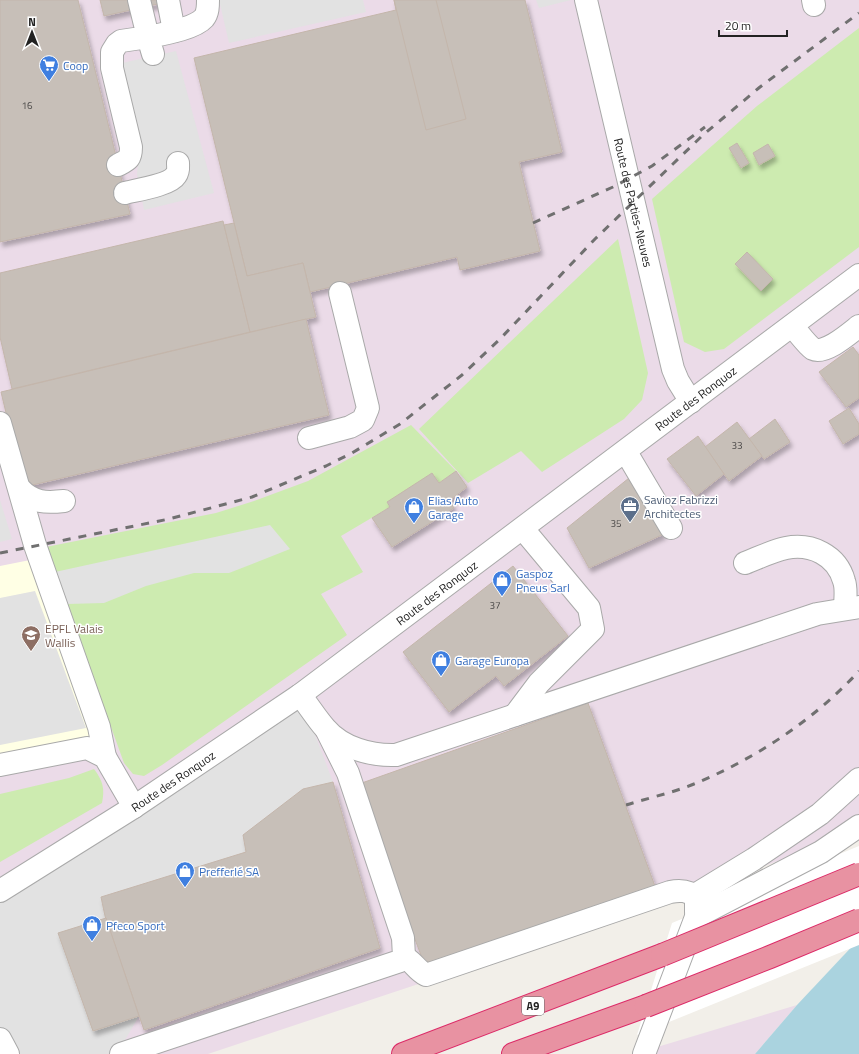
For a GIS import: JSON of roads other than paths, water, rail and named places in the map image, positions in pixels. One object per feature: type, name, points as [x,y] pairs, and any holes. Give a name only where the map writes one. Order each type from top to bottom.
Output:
[{"type":"highway","name":"A9","points":[[403,1054],[662,955],[859,874]]},
{"type":"highway","points":[[513,1054],[646,1006],[859,920]]},
{"type":"street","points":[[140,0],[150,46]]},
{"type":"street","points":[[168,0],[174,31]]},
{"type":"street","points":[[118,164],[128,160],[131,155],[131,147],[112,68],[112,52],[121,41],[150,46],[174,31],[190,26],[204,18],[208,10],[208,0]]},
{"type":"street","name":"Route des Parties-Neuves","points":[[586,0],[673,368],[678,381],[691,402]]},
{"type":"street","points":[[125,193],[170,181],[177,175],[179,169],[178,163]]},
{"type":"street","name":"Route des Ronquoz","points":[[0,891],[134,807],[300,695],[626,452],[859,275]]},
{"type":"street","points":[[309,438],[350,427],[363,420],[368,408],[340,293]]},
{"type":"street","points":[[792,326],[813,348],[819,350],[832,346],[859,326]]},
{"type":"street","points":[[0,423],[35,545],[99,727],[105,757],[134,807]]},
{"type":"street","points":[[626,452],[671,528]]},
{"type":"street","points":[[20,489],[28,497],[44,503],[64,501]]},
{"type":"street","points":[[515,715],[539,683],[593,629],[589,608],[523,529]]},
{"type":"street","points":[[325,728],[341,742],[365,752],[386,755],[396,754],[817,614],[852,608],[845,582],[837,564],[821,552],[805,547],[786,548],[745,563]]},
{"type":"street","points":[[121,1054],[400,961],[404,957],[403,938],[348,773],[325,728],[300,695]]},
{"type":"street","points":[[0,765],[87,748],[105,757]]},
{"type":"street","points":[[644,1054],[696,908],[700,892],[754,859],[820,814],[859,779]]},
{"type":"street","points":[[696,908],[821,852],[859,826]]},
{"type":"street","points":[[404,957],[410,960],[418,971],[426,975],[670,892],[681,890],[693,895],[696,908]]},
{"type":"street","points":[[0,1039],[8,1054]]},
{"type":"water","points":[[859,939],[859,1054],[755,1054],[797,1005]]},
{"type":"railway","points":[[0,553],[169,519],[252,497],[326,466],[352,453],[400,424],[462,375],[501,338],[595,239],[703,135],[760,87],[859,13]]},
{"type":"railway","points":[[533,223],[613,187],[652,166],[705,127]]},
{"type":"railway","points":[[626,805],[686,787],[739,763],[803,722],[823,706],[859,671]]},
{"type":"place","name":"Coop","points":[[49,82]]},
{"type":"place","name":"Savioz Fabrizzi Architectes","points":[[630,523]]},
{"type":"place","name":"Elias Auto Garage","points":[[414,524]]},
{"type":"place","name":"Gaspoz Pneus Sarl","points":[[502,597]]},
{"type":"place","name":"EPFL Valais Wallis","points":[[31,652]]},
{"type":"place","name":"Garage Europa","points":[[441,677]]},
{"type":"place","name":"Prefferlé SA","points":[[185,888]]},
{"type":"place","name":"Pfeco Sport","points":[[92,942]]}]
